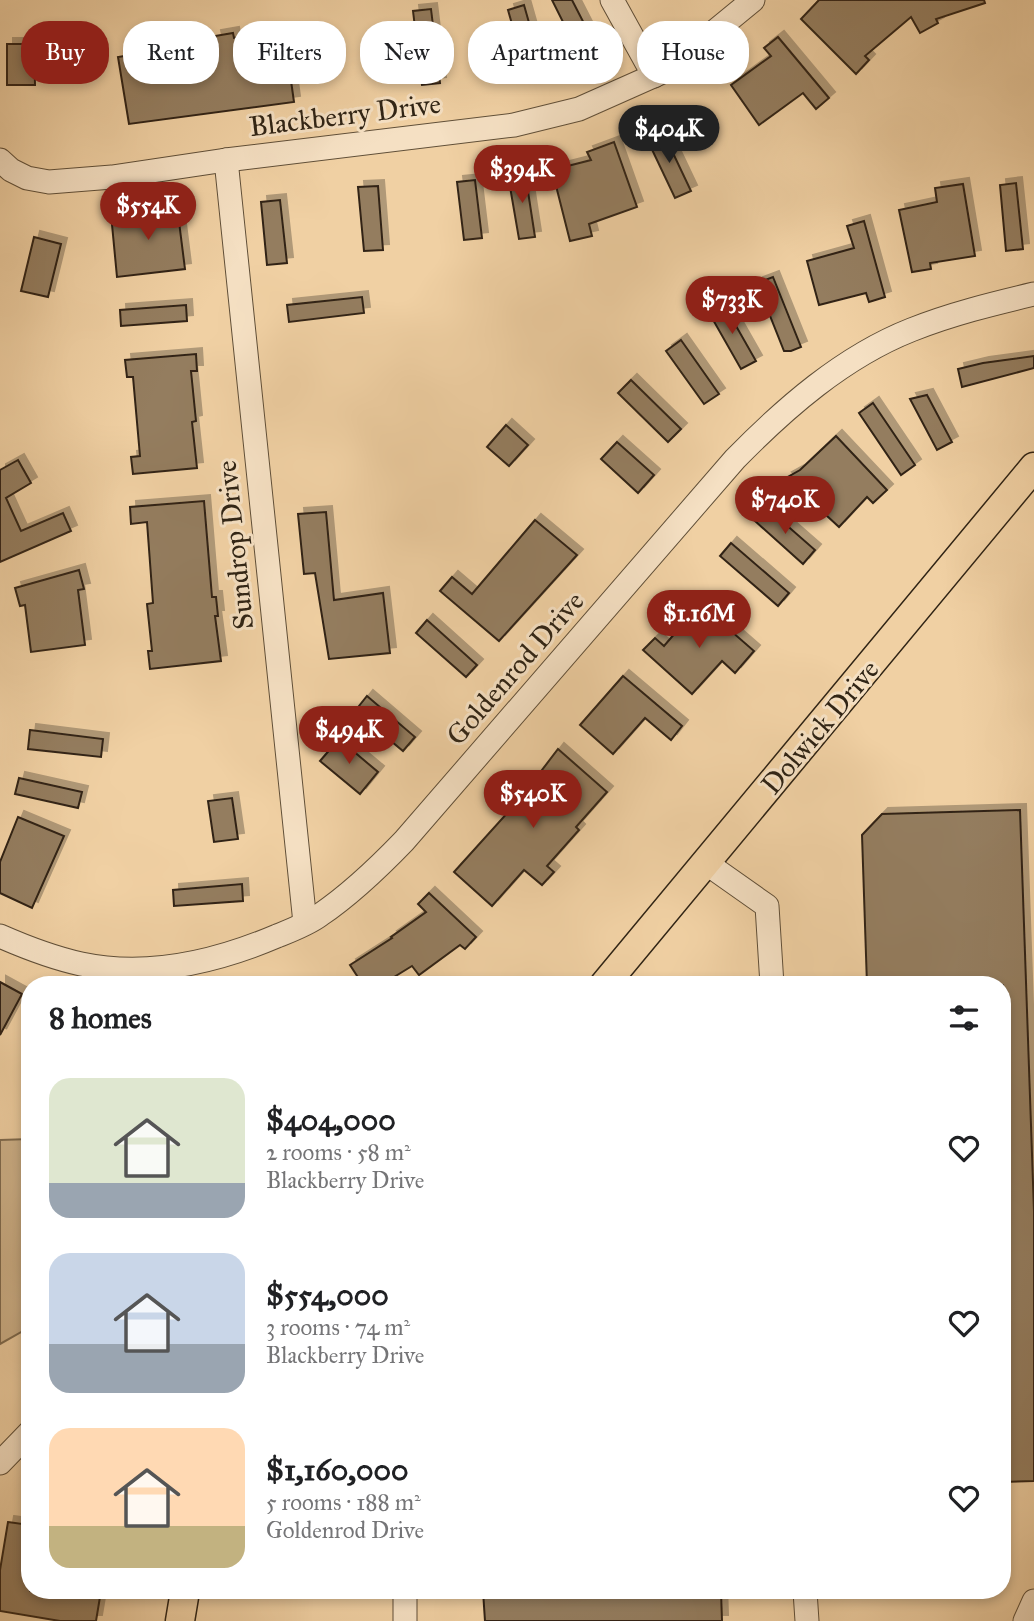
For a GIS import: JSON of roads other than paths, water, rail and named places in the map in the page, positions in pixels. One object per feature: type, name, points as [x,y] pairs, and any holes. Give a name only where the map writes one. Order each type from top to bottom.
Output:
[{"type":"main road","name":"Dolwick Drive","points":[[612,976],[1034,467]]},
{"type":"main road","points":[[180,1621],[184,1599]]},
{"type":"street","points":[[612,0],[637,45]]},
{"type":"street","name":"Blackberry Drive","points":[[728,21],[753,0]]},
{"type":"street","name":"Blackberry Drive","points":[[0,160],[11,170],[27,178],[50,182],[112,177],[226,160],[514,125],[579,109],[637,83]]},
{"type":"street","name":"Sundrop Drive","points":[[226,160],[305,923]]},
{"type":"street","name":"Goldenrod Drive","points":[[0,936],[80,964],[118,968],[163,968],[213,958],[253,946],[319,916],[372,874],[404,841],[735,459],[766,428],[811,390],[866,352],[908,331],[964,311],[1034,294]]},
{"type":"street","points":[[706,863],[767,906],[771,976]]},
{"type":"street","points":[[0,1464],[21,1442]]},
{"type":"street","points":[[405,1599],[405,1621]]},
{"type":"street","points":[[806,1599],[807,1621]]},
{"type":"street","points":[[1025,1621],[1034,1601]]}]
